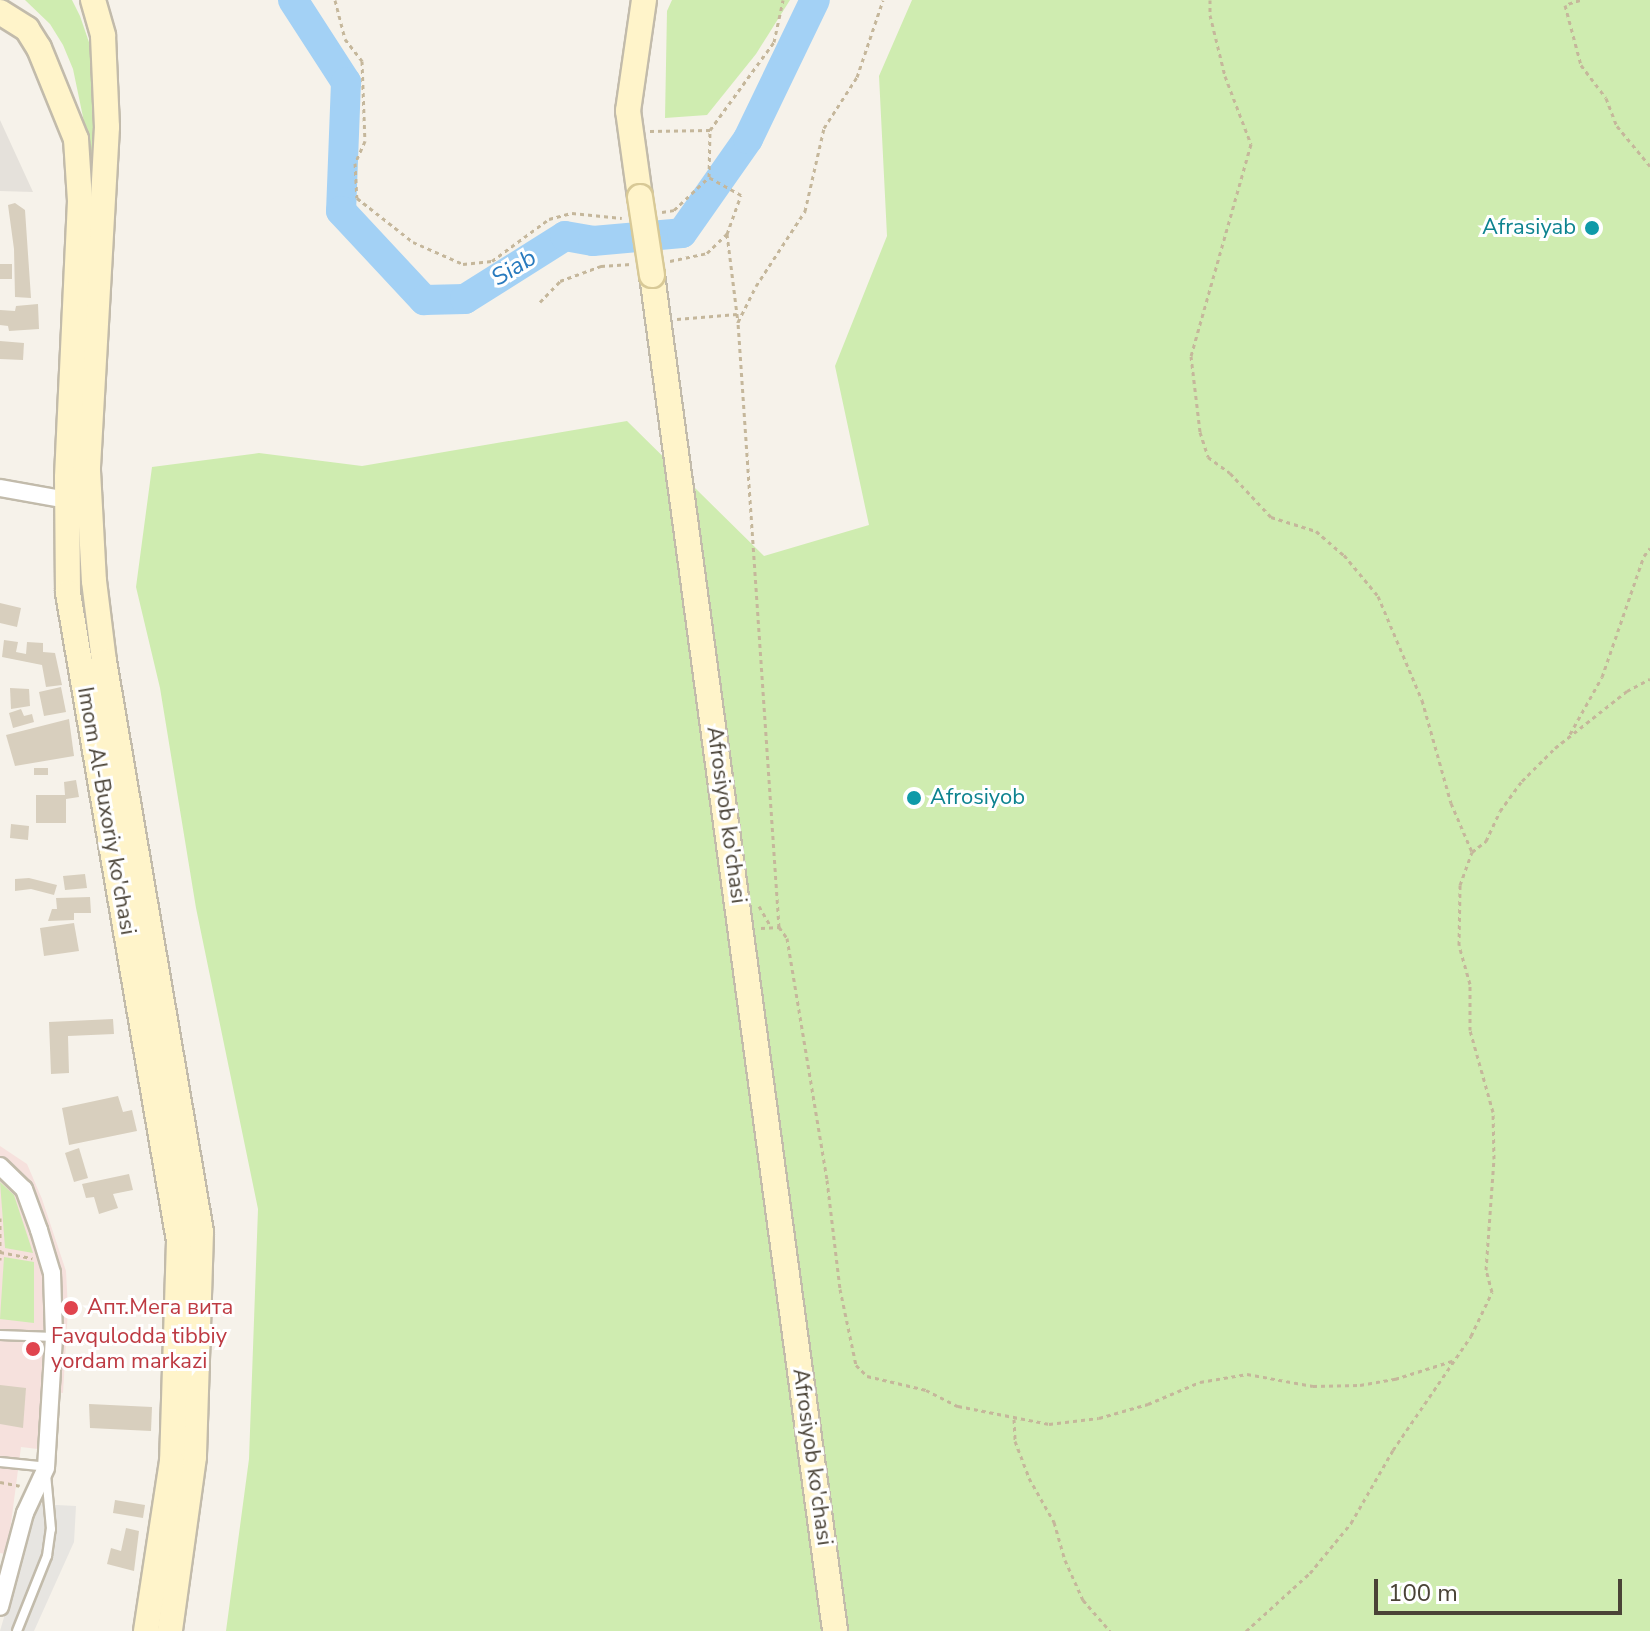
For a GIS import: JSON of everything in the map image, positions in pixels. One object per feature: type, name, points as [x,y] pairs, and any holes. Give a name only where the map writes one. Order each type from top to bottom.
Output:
[{"type":"main road","name":"Imom Al-Buxoriy ko'chasi","points":[[93,0],[103,36],[107,127],[88,471],[94,581],[92,662],[179,1241],[172,1461],[146,1631]]},
{"type":"main road","name":"Afrosiyob ko'chasi","points":[[644,0],[637,29],[628,111],[742,930],[835,1631]]},
{"type":"main road","name":"Imom Al-Buxoriy ko'chasi","points":[[0,12],[27,29],[39,48],[76,139],[80,201],[67,500],[68,593],[92,662],[201,1232],[194,1457],[170,1631]]},
{"type":"street","points":[[0,488],[67,500]]},
{"type":"street","points":[[0,1166],[24,1189],[48,1261],[54,1337],[42,1467],[0,1607]]},
{"type":"lane","points":[[0,1335],[54,1337]]},
{"type":"lane","points":[[0,1462],[42,1467],[51,1529],[47,1556],[17,1631]]},
{"type":"path","points":[[335,0],[345,39],[362,61],[365,141],[355,163],[357,198],[413,242],[463,264],[492,261],[549,219],[572,213],[612,220],[642,209],[674,210],[709,178],[710,130],[774,42],[783,0]]},
{"type":"path","points":[[738,322],[756,286],[805,211],[824,128],[857,77],[883,0]]},
{"type":"path","points":[[1210,0],[1210,15],[1225,76],[1251,144],[1191,356],[1200,432],[1208,457],[1230,473],[1271,517],[1316,531],[1344,555],[1378,596],[1422,700],[1451,803],[1472,852]]},
{"type":"path","points":[[1580,0],[1565,5],[1581,65],[1606,98],[1617,126],[1650,166]]},
{"type":"path","points":[[648,131],[710,130]]},
{"type":"path","points":[[709,178],[741,195]]},
{"type":"path","points":[[727,234],[738,322],[779,927],[787,938],[827,1180],[840,1289],[856,1365],[867,1376],[926,1390],[958,1406],[1049,1424],[1099,1418],[1148,1404],[1200,1382],[1247,1374],[1313,1386],[1360,1385],[1395,1379],[1455,1360]]},
{"type":"path","points":[[666,321],[737,314]]},
{"type":"path","points":[[1568,737],[1602,677],[1644,556],[1650,548]]},
{"type":"path","points":[[1246,1631],[1310,1573],[1351,1523],[1393,1450],[1455,1360],[1492,1292],[1486,1270],[1494,1159],[1493,1112],[1470,1030],[1470,984],[1459,945],[1460,885],[1472,852],[1486,841],[1500,811],[1522,781],[1568,737],[1627,691],[1650,679]]},
{"type":"path","points":[[742,930],[779,927]]},
{"type":"path","points":[[0,1218],[0,1260]]},
{"type":"path","points":[[0,1252],[48,1261]]},
{"type":"path","points":[[1014,1419],[1015,1441],[1029,1478],[1054,1522],[1065,1560],[1083,1600],[1110,1631]]},
{"type":"path","points":[[0,1482],[34,1489]]},
{"type":"shaded area","points":[[0,120],[33,192],[0,191]]},
{"type":"shaded area","name":"Favqulodda tibbiy yordam markazi","points":[[0,1146],[27,1164],[42,1199],[66,1271],[68,1309],[63,1393],[42,1390],[38,1449],[21,1447],[7,1554],[0,1553]]},
{"type":"shaded area","points":[[37,1504],[76,1506],[74,1542],[34,1631],[0,1631]]},
{"type":"green space","points":[[25,0],[72,0],[80,16],[92,51],[98,91],[93,165],[73,69],[50,24]]},
{"type":"green space","points":[[672,0],[790,0],[756,54],[707,115],[665,118],[667,11]]},
{"type":"green space","name":"Afrosiyob","points":[[912,0],[1650,0],[1650,1631],[226,1631],[249,1459],[258,1209],[196,908],[160,688],[136,587],[152,467],[259,453],[362,466],[627,421],[764,556],[869,525],[835,366],[887,236],[879,76]]},
{"type":"green space","points":[[0,1182],[14,1195],[33,1253],[5,1248]]},
{"type":"green space","points":[[4,1257],[34,1262],[34,1323],[0,1319]]},
{"type":"building","points":[[15,203],[25,210],[31,298],[15,297],[14,249],[8,205]]},
{"type":"building","points":[[0,264],[12,264],[12,279],[0,279]]},
{"type":"building","points":[[38,304],[39,329],[9,331],[8,326],[0,325],[0,310],[15,311],[16,306]]},
{"type":"building","points":[[0,341],[24,343],[23,360],[0,359]]},
{"type":"building","points":[[0,603],[21,608],[17,627],[0,623]]},
{"type":"building","points":[[4,640],[18,642],[16,652],[26,654],[27,642],[43,643],[43,652],[55,653],[62,685],[46,687],[42,665],[2,657]]},
{"type":"building","points":[[61,687],[66,712],[44,716],[39,692]]},
{"type":"building","points":[[10,688],[29,689],[30,706],[11,709]]},
{"type":"building","points":[[21,709],[24,716],[32,714],[34,722],[13,728],[9,713]]},
{"type":"building","points":[[69,719],[74,756],[15,766],[6,735]]},
{"type":"building","points":[[34,768],[48,768],[48,775],[34,775]]},
{"type":"building","points":[[76,780],[79,797],[66,799],[66,823],[36,823],[36,795],[65,795],[64,782]]},
{"type":"building","points":[[11,824],[29,826],[28,840],[10,838]]},
{"type":"building","points":[[85,874],[87,888],[65,890],[63,876]]},
{"type":"building","points":[[29,878],[57,885],[54,895],[31,889],[15,891],[15,879]]},
{"type":"building","points":[[90,897],[91,913],[74,913],[74,920],[48,921],[52,909],[57,909],[56,898]]},
{"type":"building","points":[[74,923],[79,951],[44,956],[40,928]]},
{"type":"building","points":[[113,1019],[114,1034],[68,1036],[69,1073],[51,1074],[49,1022]]},
{"type":"building","points":[[118,1096],[123,1112],[132,1110],[137,1131],[69,1145],[62,1108]]},
{"type":"building","points":[[79,1148],[88,1178],[74,1182],[65,1153]]},
{"type":"building","points":[[129,1174],[133,1190],[113,1194],[118,1208],[99,1214],[94,1197],[86,1198],[82,1184]]},
{"type":"building","points":[[0,1385],[26,1388],[23,1428],[0,1424]]},
{"type":"building","points":[[89,1404],[152,1407],[151,1431],[90,1428]]},
{"type":"building","points":[[115,1500],[145,1505],[143,1518],[113,1513]]},
{"type":"building","points":[[126,1528],[139,1531],[134,1571],[107,1564],[111,1548],[121,1551]]},
{"type":"waterway","name":"Siab","points":[[293,0],[346,82],[341,211],[424,300],[465,299],[565,236],[593,241],[682,233],[748,139],[815,0]]},
{"type":"place","name":"Afrasiyab","points":[[1592,228]]},
{"type":"place","name":"Afrosiyob","points":[[914,798]]},
{"type":"place","name":"Апт.Мега вита","points":[[71,1308]]},
{"type":"place","name":"Favqulodda tibbiy yordam markazi","points":[[33,1349]]}]
